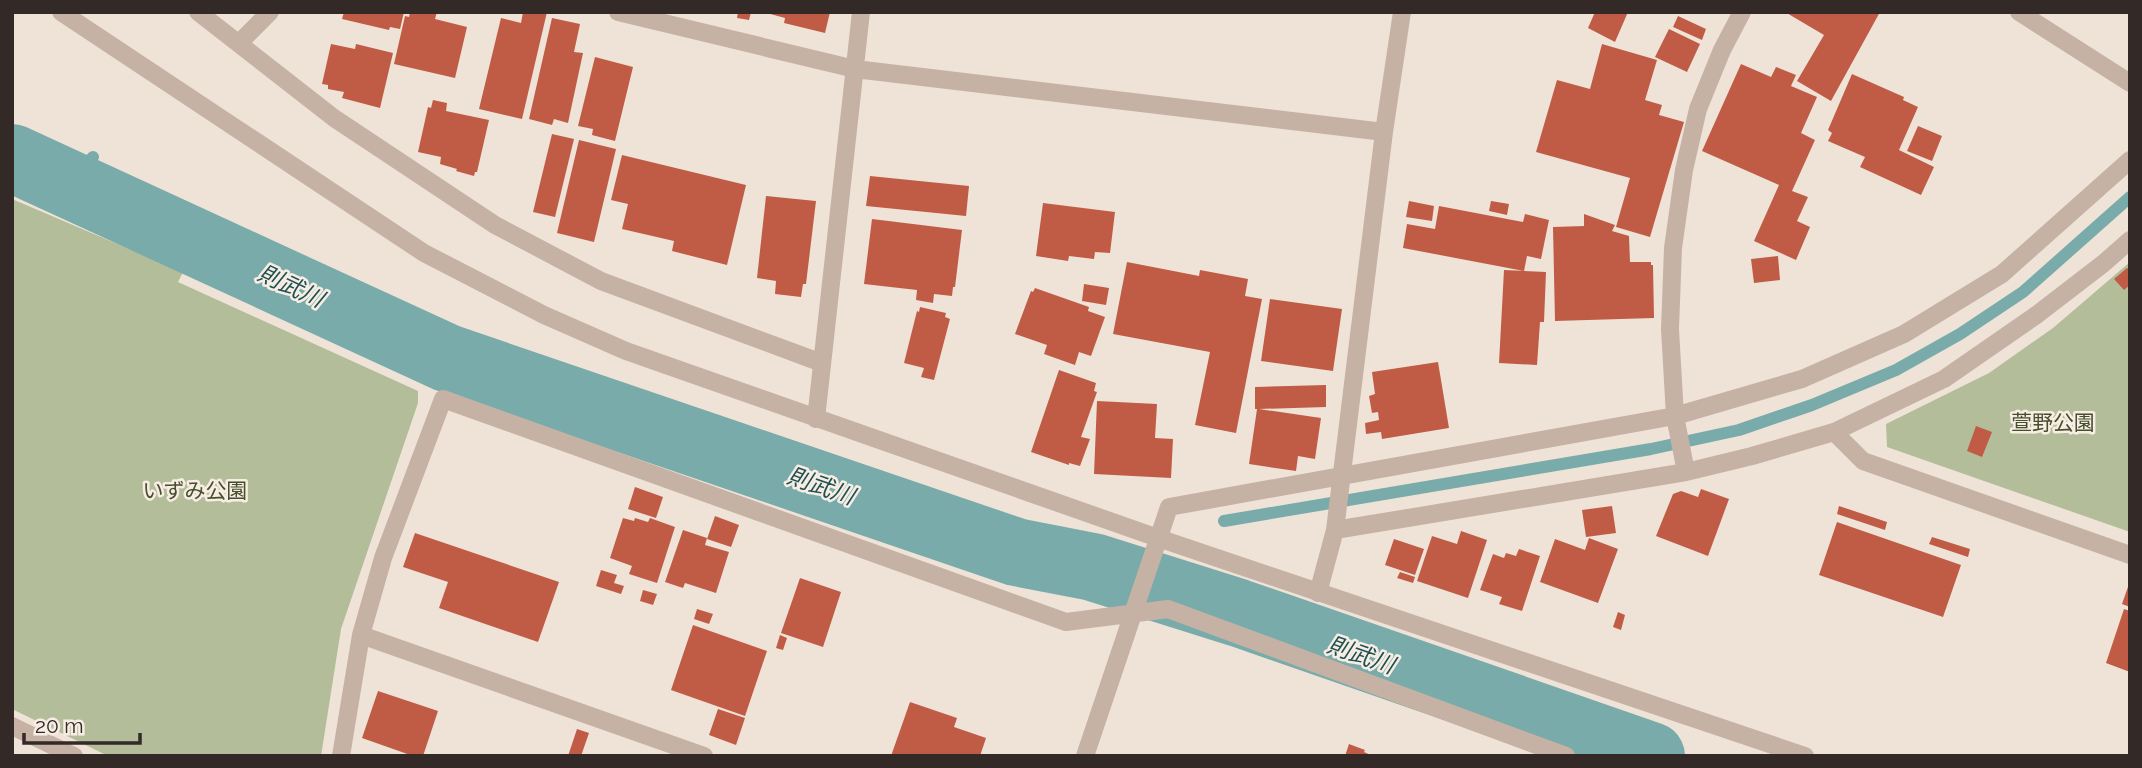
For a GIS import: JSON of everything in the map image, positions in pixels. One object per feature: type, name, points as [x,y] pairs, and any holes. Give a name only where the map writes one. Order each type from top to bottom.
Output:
[{"type":"street","points":[[61,12],[424,253],[544,315],[626,351],[1318,593],[1805,756]]},
{"type":"street","points":[[198,12],[334,118],[495,225],[601,281],[822,363]]},
{"type":"street","points":[[239,43],[270,12]]},
{"type":"street","points":[[618,12],[855,69],[1384,132]]},
{"type":"street","points":[[816,419],[861,12]]},
{"type":"street","points":[[1318,593],[1336,523],[1384,132],[1402,12]]},
{"type":"street","points":[[1685,465],[1676,424],[1670,330],[1673,248],[1684,170],[1698,109],[1722,50],[1742,12]]},
{"type":"street","points":[[2019,12],[2130,83]]},
{"type":"street","points":[[1085,756],[1169,507],[1340,485],[1676,424],[1802,379],[1904,334],[2002,274],[2130,160]]},
{"type":"street","points":[[1336,523],[1685,465],[1834,432],[1944,379],[2035,316],[2130,240]]},
{"type":"street","points":[[341,756],[361,635],[383,558],[443,399],[1066,622],[1168,609],[1566,756]]},
{"type":"street","points":[[1834,432],[1863,461],[2130,555]]},
{"type":"street","points":[[361,635],[704,756]]},
{"type":"street","points":[[12,726],[74,756]]},
{"type":"green space","name":"いずみ公園","points":[[12,199],[183,272],[178,282],[418,391],[418,403],[341,629],[321,756],[108,756],[12,709]]},
{"type":"green space","name":"萱野公園","points":[[2130,262],[2130,532],[1887,447],[1886,424],[1989,373],[2053,328]]},
{"type":"building","points":[[344,12],[404,12],[400,29],[390,27],[389,30],[342,19]]},
{"type":"building","points":[[410,12],[437,12],[435,19],[467,27],[455,78],[394,64],[405,16],[409,17]]},
{"type":"building","points":[[523,12],[547,12],[522,119],[479,109],[501,18],[521,23]]},
{"type":"building","points":[[738,12],[751,12],[749,20],[737,18]]},
{"type":"building","points":[[763,12],[830,12],[825,33],[784,23],[785,18]]},
{"type":"building","points":[[1595,12],[1628,12],[1615,42],[1588,28]]},
{"type":"building","points":[[1785,12],[1880,12],[1831,101],[1797,81],[1824,35]]},
{"type":"building","points":[[1678,16],[1706,29],[1702,40],[1673,27]]},
{"type":"building","points":[[552,18],[580,24],[574,52],[583,53],[568,123],[554,119],[552,125],[529,119]]},
{"type":"building","points":[[1669,29],[1700,44],[1687,72],[1655,57]]},
{"type":"building","points":[[331,44],[355,49],[356,44],[393,53],[380,108],[342,98],[344,92],[328,89],[328,85],[322,84]]},
{"type":"building","points":[[1602,44],[1657,60],[1645,100],[1662,105],[1659,115],[1684,122],[1650,237],[1616,227],[1630,178],[1536,152],[1557,80],[1590,89]]},
{"type":"building","points":[[595,57],[633,67],[615,141],[592,135],[593,129],[578,126]]},
{"type":"building","points":[[1741,64],[1771,77],[1776,67],[1796,75],[1791,86],[1817,97],[1801,133],[1815,140],[1792,191],[1808,197],[1797,221],[1810,227],[1796,260],[1754,241],[1779,185],[1702,151]]},
{"type":"building","points":[[1852,74],[1904,97],[1903,100],[1918,107],[1899,150],[1934,167],[1921,195],[1860,167],[1865,157],[1828,141],[1832,133],[1828,130]]},
{"type":"building","points":[[433,100],[447,103],[446,111],[489,120],[474,176],[440,164],[441,157],[418,152],[428,107],[431,108]]},
{"type":"building","points":[[1918,126],[1942,136],[1932,161],[1907,151]]},
{"type":"building","points":[[552,134],[574,139],[555,217],[533,212]]},
{"type":"building","points":[[579,140],[616,149],[594,242],[557,233]]},
{"type":"building","points":[[622,155],[746,185],[727,265],[672,251],[674,241],[622,229],[628,204],[611,200]]},
{"type":"building","points":[[870,176],[969,186],[966,216],[866,206]]},
{"type":"building","points":[[766,196],[816,201],[806,284],[803,284],[801,297],[775,294],[776,281],[757,278]]},
{"type":"building","points":[[1409,201],[1434,206],[1432,221],[1406,217]]},
{"type":"building","points":[[1491,201],[1509,204],[1507,215],[1489,211]]},
{"type":"building","points":[[1043,203],[1115,212],[1110,253],[1095,252],[1094,259],[1069,256],[1068,261],[1036,256]]},
{"type":"building","points":[[1439,206],[1523,222],[1525,214],[1549,220],[1541,259],[1527,256],[1524,271],[1403,248],[1407,224],[1435,229]]},
{"type":"building","points":[[1584,214],[1615,225],[1612,231],[1629,236],[1630,262],[1651,262],[1654,318],[1555,321],[1553,227],[1584,226]]},
{"type":"building","points":[[872,219],[962,230],[952,296],[934,294],[933,303],[916,300],[917,290],[864,284]]},
{"type":"building","points":[[1778,256],[1780,280],[1754,283],[1751,259]]},
{"type":"building","points":[[1127,262],[1199,276],[1200,270],[1248,279],[1245,296],[1262,299],[1236,433],[1195,425],[1210,352],[1113,334]]},
{"type":"building","points":[[2127,268],[2130,270],[2130,285],[2124,290],[2114,279]]},
{"type":"building","points":[[1504,270],[1546,272],[1544,322],[1540,322],[1537,365],[1499,363]]},
{"type":"building","points":[[1084,284],[1109,288],[1106,305],[1082,301]]},
{"type":"building","points":[[1035,288],[1089,307],[1088,311],[1105,317],[1091,356],[1079,352],[1075,365],[1044,354],[1047,345],[1015,334],[1031,291]]},
{"type":"building","points":[[1270,299],[1342,309],[1333,371],[1261,361]]},
{"type":"building","points":[[920,307],[946,313],[945,317],[950,319],[934,380],[921,377],[924,368],[904,363]]},
{"type":"building","points":[[1438,362],[1449,428],[1382,439],[1381,432],[1366,434],[1365,423],[1379,420],[1378,412],[1372,413],[1369,396],[1375,394],[1372,372]]},
{"type":"building","points":[[1059,370],[1096,383],[1094,391],[1097,392],[1081,437],[1090,439],[1080,466],[1031,452]]},
{"type":"building","points":[[1326,385],[1326,407],[1259,409],[1321,418],[1315,459],[1298,456],[1296,471],[1249,464],[1257,409],[1255,387]]},
{"type":"building","points":[[1097,401],[1157,404],[1155,438],[1173,439],[1171,478],[1094,474]]},
{"type":"building","points":[[1976,426],[1992,432],[1982,457],[1967,451]]},
{"type":"building","points":[[635,487],[663,497],[656,518],[628,509]]},
{"type":"building","points":[[1701,489],[1729,499],[1708,556],[1656,536],[1673,494],[1681,491],[1698,497]]},
{"type":"building","points":[[1612,506],[1616,533],[1586,537],[1582,510]]},
{"type":"building","points":[[1839,506],[1887,522],[1885,530],[1837,514]]},
{"type":"building","points":[[715,516],[739,525],[731,547],[707,539]]},
{"type":"building","points":[[623,518],[648,522],[650,518],[675,527],[657,583],[629,574],[632,566],[610,558]]},
{"type":"building","points":[[1837,522],[1961,565],[1943,617],[1819,575]]},
{"type":"building","points":[[683,530],[707,538],[705,545],[729,552],[716,593],[685,583],[683,588],[665,582]]},
{"type":"building","points":[[1461,531],[1487,540],[1468,598],[1417,581],[1432,536],[1457,544]]},
{"type":"building","points":[[415,533],[559,582],[538,642],[439,608],[448,582],[403,567]]},
{"type":"building","points":[[1932,537],[1970,549],[1968,557],[1929,544]]},
{"type":"building","points":[[1589,538],[1618,549],[1598,603],[1540,582],[1555,539],[1585,550]]},
{"type":"building","points":[[1394,539],[1424,549],[1415,575],[1385,565]]},
{"type":"building","points":[[1519,549],[1540,556],[1522,611],[1499,604],[1502,597],[1480,590],[1493,554],[1504,558],[1506,553],[1516,556]]},
{"type":"building","points":[[601,570],[617,575],[614,583],[624,586],[621,594],[596,586]]},
{"type":"building","points":[[1400,572],[1415,577],[1413,583],[1397,578]]},
{"type":"building","points":[[800,578],[841,592],[823,647],[781,633]]},
{"type":"building","points":[[2130,584],[2130,607],[2122,604]]},
{"type":"building","points":[[643,590],[657,594],[653,605],[640,601]]},
{"type":"building","points":[[697,609],[713,614],[709,624],[694,619]]},
{"type":"building","points":[[2124,609],[2130,611],[2130,672],[2106,663]]},
{"type":"building","points":[[1618,612],[1625,615],[1621,630],[1613,627]]},
{"type":"building","points":[[693,625],[767,651],[745,716],[671,690]]},
{"type":"building","points":[[780,635],[787,638],[783,650],[776,648]]},
{"type":"building","points":[[378,691],[438,711],[423,756],[413,756],[362,738]]},
{"type":"building","points":[[910,702],[957,718],[954,727],[986,738],[980,756],[891,756]]},
{"type":"building","points":[[718,709],[745,718],[736,745],[709,735]]},
{"type":"building","points":[[577,729],[589,733],[581,756],[568,756]]},
{"type":"building","points":[[1349,744],[1365,750],[1364,752],[1373,756],[1345,756]]},
{"type":"waterway","points":[[67,183],[93,157]]},
{"type":"waterway","name":"則武川","points":[[12,158],[447,358],[1016,552],[1093,567],[1239,613],[1651,756]]},
{"type":"waterway","points":[[1224,521],[1651,449],[1739,430],[1812,405],[1896,370],[1960,334],[2023,292],[2130,197]]}]
